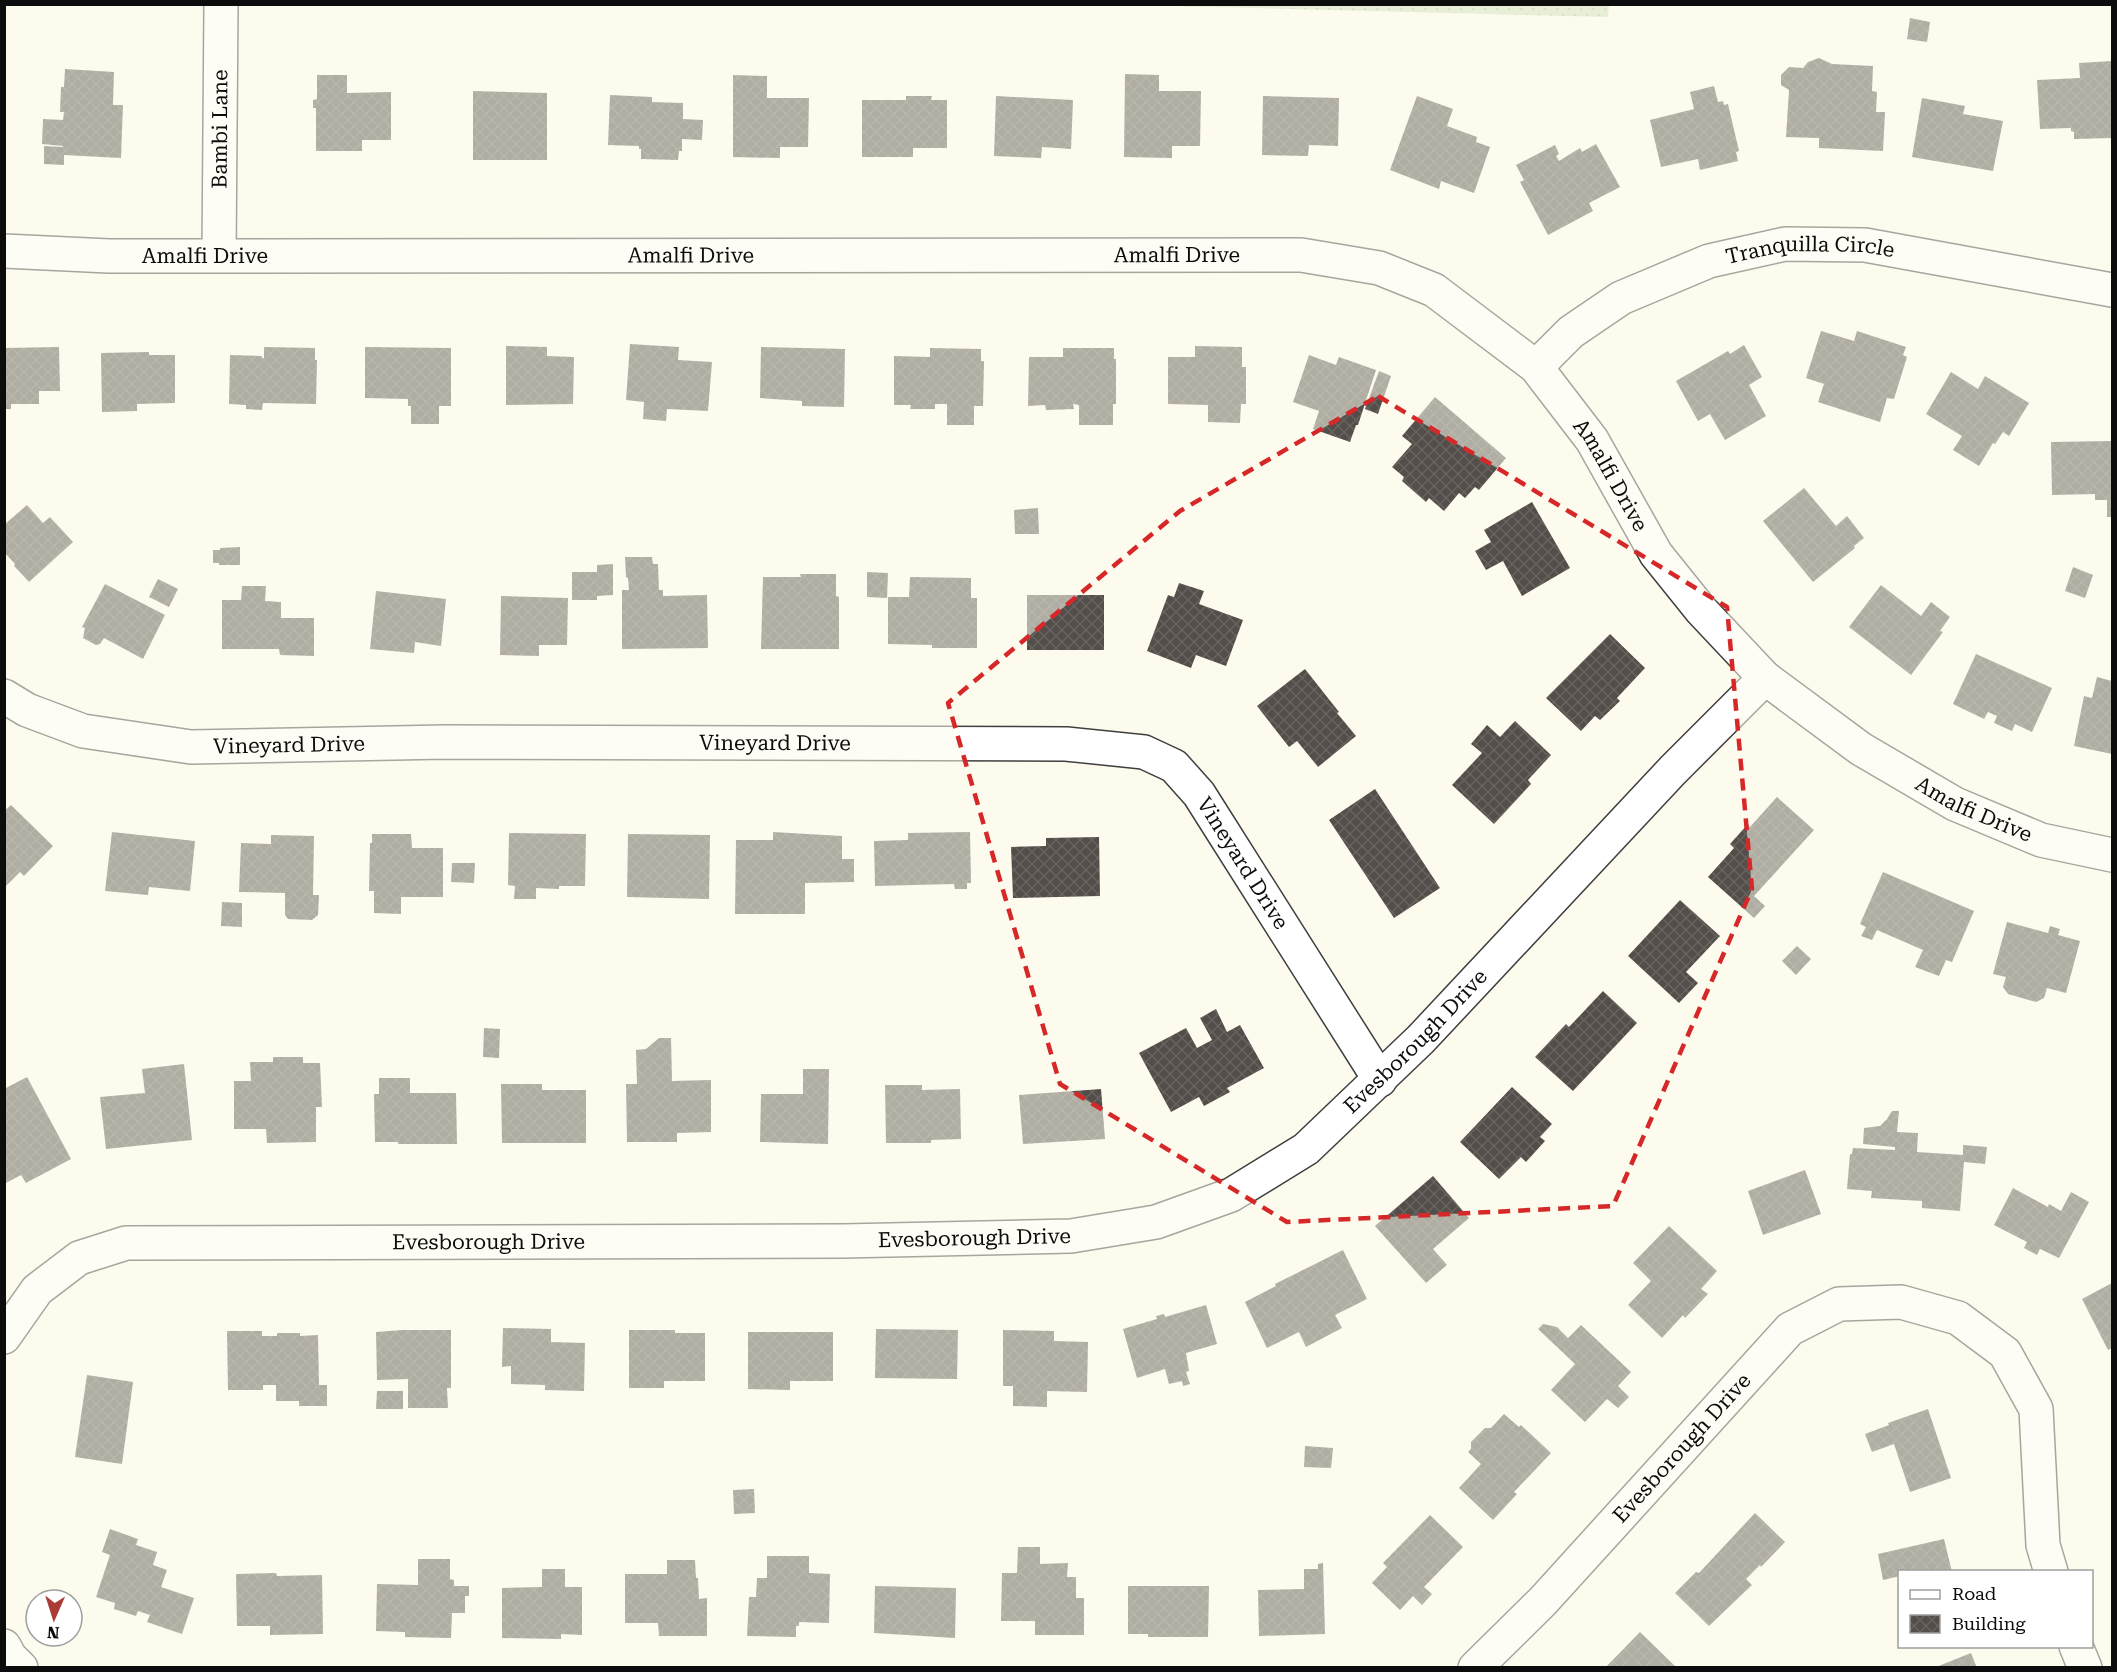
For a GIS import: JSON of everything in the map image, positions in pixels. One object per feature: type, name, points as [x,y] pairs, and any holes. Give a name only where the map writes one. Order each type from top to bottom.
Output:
[{"type":"street","name":"Bambi Lane","points":[[219,255],[221,4]]},
{"type":"street","name":"Tranquilla Circle","points":[[1536,367],[1571,332],[1621,298],[1708,261],[1785,244],[1865,246],[2112,290]]},
{"type":"street","name":"Amalfi Drive","points":[[4,251],[109,256],[1301,255],[1379,268],[1434,290],[1536,367],[1592,440],[1656,554],[1701,610],[1765,678],[1861,749],[1955,804],[2041,840],[2112,855]]},
{"type":"street","name":"Evesborough Drive","points":[[4,1337],[37,1290],[79,1258],[126,1243],[888,1240],[1071,1236],[1156,1222],[1231,1195],[1306,1149],[1380,1080],[1673,770],[1765,678]]},
{"type":"street","name":"Vineyard Drive","points":[[4,696],[27,710],[83,731],[191,747],[445,742],[1066,744],[1144,752],[1174,766],[1199,794],[1380,1080]]},
{"type":"street","name":"Evesborough Drive","points":[[1475,1668],[1543,1600],[1790,1329],[1839,1304],[1900,1302],[1958,1318],[2005,1353],[2036,1409],[2043,1545],[2050,1570]]},
{"type":"street","points":[[4,1647],[21,1668]]},
{"type":"street","points":[[2076,1648],[2085,1668]]},
{"type":"highlighted area","points":[[1378,396],[1727,607],[1752,889],[1613,1206],[1287,1222],[1060,1084],[948,703],[1180,511]]},
{"type":"green space","points":[[1132,5],[1609,5],[1608,17]]},
{"type":"building","points":[[1910,18],[1930,22],[1927,42],[1907,39]]},
{"type":"building","points":[[1819,58],[1832,64],[1873,66],[1872,91],[1877,92],[1876,112],[1885,112],[1883,151],[1819,148],[1819,138],[1786,137],[1789,90],[1781,85],[1781,75],[1789,67],[1803,68],[1808,62]]},
{"type":"building","points":[[2112,61],[2112,138],[2074,139],[2074,132],[2071,128],[2040,129],[2037,80],[2080,78],[2079,63]]},
{"type":"building","points":[[65,69],[114,72],[113,105],[123,105],[121,158],[64,155],[64,165],[44,164],[44,146],[63,147],[42,144],[43,119],[63,120],[64,112],[60,112],[61,87],[64,87]]},
{"type":"building","points":[[1125,74],[1159,75],[1159,91],[1201,91],[1200,146],[1172,146],[1172,158],[1124,157]]},
{"type":"building","points":[[317,75],[347,75],[347,93],[391,92],[391,140],[362,140],[362,151],[316,151],[316,108],[313,108],[313,100],[317,99]]},
{"type":"building","points":[[733,75],[767,76],[767,98],[809,98],[808,147],[780,147],[780,158],[733,157]]},
{"type":"building","points":[[1714,86],[1718,102],[1723,101],[1724,105],[1728,104],[1739,151],[1736,152],[1738,161],[1700,170],[1698,159],[1661,167],[1650,120],[1694,109],[1690,92]]},
{"type":"building","points":[[473,91],[547,93],[547,160],[473,160]]},
{"type":"building","points":[[610,95],[652,97],[652,102],[683,103],[683,119],[703,120],[702,140],[682,139],[682,151],[679,151],[678,160],[641,159],[639,146],[608,145]]},
{"type":"building","points":[[906,96],[932,96],[931,100],[947,100],[947,148],[913,148],[913,157],[862,157],[862,100],[906,100]]},
{"type":"building","points":[[996,96],[1073,100],[1071,149],[1042,147],[1041,158],[994,156]]},
{"type":"building","points":[[1263,96],[1339,98],[1338,146],[1309,145],[1308,156],[1262,155]]},
{"type":"building","points":[[1417,96],[1453,109],[1447,126],[1477,137],[1476,142],[1490,147],[1474,193],[1441,181],[1439,189],[1390,170]]},
{"type":"building","points":[[1922,98],[1965,106],[1963,114],[2003,121],[1993,171],[1912,157]]},
{"type":"building","points":[[1596,144],[1620,187],[1589,203],[1593,211],[1548,235],[1520,182],[1524,180],[1516,165],[1555,145],[1559,161],[1580,148],[1582,152]]},
{"type":"building","points":[[1821,331],[1854,341],[1857,331],[1906,347],[1903,355],[1907,357],[1894,399],[1887,398],[1880,422],[1818,402],[1824,384],[1806,378]]},
{"type":"building","points":[[630,344],[679,347],[678,360],[712,362],[708,411],[667,409],[666,421],[643,419],[644,402],[626,400]]},
{"type":"building","points":[[1744,345],[1762,377],[1749,385],[1766,416],[1725,440],[1710,414],[1698,421],[1676,381],[1728,351],[1730,354]]},
{"type":"building","points":[[506,346],[547,347],[547,356],[574,357],[573,404],[506,405]]},
{"type":"building","points":[[1195,346],[1242,347],[1242,367],[1246,367],[1246,404],[1241,404],[1240,423],[1208,422],[1208,405],[1168,404],[1168,357],[1195,357]]},
{"type":"building","points":[[59,347],[60,391],[39,391],[39,404],[11,404],[11,409],[4,409],[4,348]]},
{"type":"building","points":[[264,347],[315,348],[316,404],[263,403],[262,410],[246,409],[246,405],[229,404],[230,355],[262,356],[264,358]]},
{"type":"building","points":[[365,347],[451,348],[451,406],[439,406],[439,424],[411,424],[411,406],[408,406],[408,399],[365,398]]},
{"type":"building","points":[[761,347],[845,349],[844,407],[802,406],[802,401],[760,398]]},
{"type":"building","points":[[930,348],[981,349],[981,361],[984,361],[983,406],[974,406],[974,425],[947,425],[947,404],[935,404],[935,409],[910,409],[911,405],[894,405],[894,356],[930,357]]},
{"type":"building","points":[[1063,348],[1114,348],[1116,404],[1113,404],[1113,425],[1079,425],[1079,405],[1073,404],[1074,409],[1046,410],[1045,405],[1028,406],[1029,357],[1063,357]]},
{"type":"building","points":[[149,352],[149,355],[175,355],[175,403],[137,404],[137,411],[102,412],[101,353]]},
{"type":"building","points":[[1309,355],[1336,365],[1339,357],[1376,370],[1350,442],[1313,429],[1319,411],[1293,402]]},
{"type":"building","points":[[1379,371],[1391,376],[1378,414],[1365,409]]},
{"type":"building","points":[[1951,372],[1978,389],[1985,376],[2029,403],[2009,436],[2003,432],[1995,444],[1993,443],[1979,466],[1953,450],[1962,436],[1926,414]]},
{"type":"building","points":[[1435,397],[1506,458],[1479,490],[1475,487],[1465,498],[1459,493],[1444,511],[1429,498],[1426,502],[1402,481],[1404,477],[1392,467],[1412,444],[1402,436]]},
{"type":"building","points":[[2112,441],[2112,517],[2107,517],[2107,500],[2095,500],[2095,494],[2052,495],[2051,442]]},
{"type":"building","points":[[1804,488],[1836,526],[1847,516],[1864,538],[1813,582],[1763,521]]},
{"type":"building","points":[[1532,502],[1570,568],[1522,596],[1503,561],[1486,570],[1475,551],[1491,542],[1484,530]]},
{"type":"building","points":[[27,505],[43,523],[50,517],[73,542],[29,582],[4,552],[4,525]]},
{"type":"building","points":[[1038,508],[1039,534],[1015,534],[1014,510]]},
{"type":"building","points":[[240,547],[240,565],[213,563],[213,550]]},
{"type":"building","points":[[625,557],[652,557],[653,564],[658,564],[659,590],[663,590],[663,596],[707,595],[708,648],[622,649],[622,590],[629,590]]},
{"type":"building","points":[[613,564],[613,595],[597,596],[597,600],[572,600],[572,572],[597,572],[597,565]]},
{"type":"building","points":[[2073,567],[2093,575],[2085,598],[2065,591]]},
{"type":"building","points":[[867,572],[888,573],[887,598],[867,597]]},
{"type":"building","points":[[800,574],[836,574],[836,596],[839,597],[839,649],[761,649],[763,577],[801,577]]},
{"type":"building","points":[[910,577],[971,578],[971,598],[977,598],[977,648],[932,648],[932,645],[888,644],[888,597],[909,597]]},
{"type":"building","points":[[158,579],[178,589],[169,607],[149,597]]},
{"type":"building","points":[[1179,583],[1204,591],[1199,604],[1243,620],[1226,666],[1196,655],[1191,668],[1147,651],[1168,595],[1174,597]]},
{"type":"building","points":[[105,584],[165,615],[143,659],[104,638],[100,644],[96,645],[83,638],[85,628],[82,627]]},
{"type":"building","points":[[1881,585],[1921,616],[1931,602],[1950,617],[1940,631],[1943,632],[1911,675],[1849,627]]},
{"type":"building","points":[[242,586],[266,586],[265,601],[281,602],[281,618],[314,618],[314,656],[280,655],[279,649],[222,649],[222,600],[241,600]]},
{"type":"building","points":[[376,591],[446,599],[441,646],[415,642],[414,653],[370,649]]},
{"type":"building","points":[[1027,595],[1104,595],[1104,650],[1027,650]]},
{"type":"building","points":[[501,596],[568,598],[567,645],[539,645],[539,656],[500,655]]},
{"type":"building","points":[[1610,634],[1645,668],[1617,698],[1620,701],[1600,720],[1595,716],[1581,731],[1546,698]]},
{"type":"building","points":[[1976,654],[2052,688],[2032,732],[2015,724],[2012,731],[1994,723],[1997,716],[1988,712],[1984,719],[1953,704]]},
{"type":"building","points":[[1305,669],[1356,736],[1318,767],[1297,741],[1289,747],[1257,706]]},
{"type":"building","points":[[2097,677],[2112,681],[2112,754],[2074,746],[2084,696],[2092,698]]},
{"type":"building","points":[[1515,721],[1551,755],[1528,780],[1531,784],[1494,824],[1452,785],[1482,753],[1471,744],[1487,725],[1500,737]]},
{"type":"building","points":[[1375,789],[1440,888],[1394,918],[1329,820]]},
{"type":"building","points":[[1777,797],[1814,830],[1754,896],[1765,906],[1754,918],[1708,877],[1734,848],[1730,844],[1748,824],[1750,827]]},
{"type":"building","points":[[11,805],[53,846],[24,876],[20,872],[4,888],[4,811]]},
{"type":"building","points":[[112,832],[195,841],[190,891],[149,887],[148,895],[105,891]]},
{"type":"building","points":[[773,832],[842,836],[842,859],[854,859],[854,882],[805,883],[805,914],[735,914],[736,840],[773,840]]},
{"type":"building","points":[[970,832],[971,883],[967,883],[967,889],[955,889],[954,884],[875,886],[874,841],[908,840],[908,833]]},
{"type":"building","points":[[509,833],[586,834],[585,886],[559,886],[559,889],[536,888],[536,899],[514,899],[515,886],[508,885]]},
{"type":"building","points":[[372,834],[411,834],[412,848],[443,848],[443,897],[401,897],[401,914],[374,913],[374,891],[369,891]]},
{"type":"building","points":[[628,834],[710,835],[709,899],[627,897]]},
{"type":"building","points":[[271,835],[314,836],[313,895],[319,895],[318,915],[312,920],[288,919],[285,915],[285,893],[239,892],[241,843],[271,844]]},
{"type":"building","points":[[1099,837],[1100,896],[1013,898],[1011,847],[1046,846],[1046,838]]},
{"type":"building","points":[[452,863],[475,863],[474,883],[451,882]]},
{"type":"building","points":[[1883,872],[1974,911],[1952,962],[1946,960],[1939,976],[1915,967],[1923,950],[1877,930],[1872,940],[1861,936],[1866,927],[1860,924]]},
{"type":"building","points":[[1680,900],[1720,936],[1686,972],[1698,983],[1679,1003],[1628,956]]},
{"type":"building","points":[[222,902],[242,903],[242,927],[221,926]]},
{"type":"building","points":[[2007,922],[2048,933],[2050,926],[2060,929],[2058,935],[2080,941],[2066,993],[2047,988],[2044,998],[2036,1002],[2008,994],[2003,987],[2006,977],[1993,974]]},
{"type":"building","points":[[1797,946],[1811,959],[1796,975],[1782,961]]},
{"type":"building","points":[[1603,991],[1637,1023],[1573,1091],[1535,1057],[1566,1024],[1569,1027]]},
{"type":"building","points":[[1216,1009],[1227,1032],[1240,1025],[1264,1068],[1227,1088],[1230,1092],[1204,1106],[1199,1097],[1171,1112],[1139,1053],[1186,1028],[1197,1048],[1212,1040],[1200,1018]]},
{"type":"building","points":[[484,1028],[500,1029],[499,1058],[483,1057]]},
{"type":"building","points":[[659,1038],[671,1038],[672,1081],[711,1080],[711,1132],[677,1133],[677,1142],[627,1142],[626,1084],[637,1084],[636,1050],[646,1049]]},
{"type":"building","points":[[273,1057],[303,1057],[303,1063],[320,1063],[322,1107],[316,1107],[316,1142],[267,1143],[266,1129],[234,1129],[234,1081],[251,1081],[250,1062],[273,1062]]},
{"type":"building","points":[[184,1064],[192,1140],[106,1149],[100,1097],[145,1093],[142,1069]]},
{"type":"building","points":[[803,1069],[829,1069],[828,1144],[760,1142],[761,1094],[803,1094]]},
{"type":"building","points":[[27,1077],[71,1159],[26,1183],[21,1175],[4,1184],[4,1089]]},
{"type":"building","points":[[379,1078],[410,1078],[410,1093],[456,1093],[457,1144],[375,1142],[374,1094],[379,1094]]},
{"type":"building","points":[[501,1084],[542,1084],[542,1090],[586,1090],[586,1143],[502,1143]]},
{"type":"building","points":[[885,1085],[922,1085],[922,1090],[960,1089],[961,1139],[931,1140],[931,1143],[886,1143]]},
{"type":"building","points":[[1512,1087],[1552,1124],[1540,1137],[1545,1141],[1526,1162],[1521,1157],[1499,1179],[1460,1142]]},
{"type":"building","points":[[1101,1089],[1105,1139],[1023,1144],[1019,1095]]},
{"type":"building","points":[[1892,1111],[1899,1111],[1897,1132],[1918,1133],[1917,1152],[1963,1155],[1963,1145],[1987,1147],[1985,1164],[1964,1162],[1960,1211],[1922,1208],[1922,1201],[1871,1198],[1872,1191],[1847,1189],[1850,1154],[1853,1148],[1895,1150],[1895,1147],[1863,1144],[1864,1128],[1880,1126]]},
{"type":"building","points":[[1805,1170],[1821,1214],[1763,1235],[1748,1191]]},
{"type":"building","points":[[1433,1176],[1469,1218],[1433,1249],[1447,1265],[1426,1283],[1375,1226]]},
{"type":"building","points":[[2013,1188],[2048,1207],[2049,1204],[2061,1211],[2071,1192],[2089,1202],[2059,1258],[2040,1249],[2037,1255],[2024,1248],[2027,1242],[1994,1225]]},
{"type":"building","points":[[1669,1226],[1717,1271],[1701,1289],[1708,1294],[1685,1318],[1683,1315],[1662,1338],[1628,1305],[1651,1281],[1633,1263]]},
{"type":"building","points":[[1343,1250],[1367,1299],[1335,1315],[1342,1328],[1306,1347],[1299,1332],[1267,1348],[1245,1302],[1276,1286],[1275,1284]]},
{"type":"building","points":[[2112,1283],[2112,1348],[2108,1350],[2082,1299]]},
{"type":"building","points":[[1206,1305],[1217,1344],[1186,1353],[1189,1371],[1186,1372],[1190,1384],[1183,1386],[1182,1381],[1169,1384],[1165,1369],[1137,1378],[1123,1329],[1157,1319],[1156,1316],[1164,1314],[1165,1317]]},
{"type":"building","points":[[1543,1324],[1557,1327],[1568,1338],[1581,1325],[1631,1372],[1618,1386],[1629,1397],[1618,1408],[1607,1399],[1585,1422],[1551,1390],[1575,1364],[1538,1329]]},
{"type":"building","points":[[503,1328],[551,1329],[551,1342],[585,1343],[584,1391],[545,1390],[545,1385],[511,1384],[511,1366],[502,1367]]},
{"type":"building","points":[[876,1329],[958,1330],[957,1379],[875,1378]]},
{"type":"building","points":[[451,1330],[451,1388],[447,1388],[448,1408],[408,1408],[408,1379],[377,1380],[376,1332]]},
{"type":"building","points":[[629,1330],[675,1330],[675,1333],[705,1333],[705,1381],[664,1381],[664,1388],[629,1388]]},
{"type":"building","points":[[1003,1330],[1054,1331],[1054,1341],[1088,1342],[1087,1392],[1047,1391],[1047,1407],[1013,1406],[1013,1386],[1003,1386]]},
{"type":"building","points":[[227,1331],[262,1331],[262,1336],[277,1336],[277,1333],[300,1333],[300,1336],[318,1335],[319,1385],[327,1385],[327,1406],[299,1406],[299,1401],[276,1401],[276,1385],[263,1385],[263,1390],[228,1390]]},
{"type":"building","points":[[748,1332],[833,1332],[833,1381],[790,1381],[790,1390],[748,1389]]},
{"type":"building","points":[[87,1375],[133,1382],[122,1464],[75,1457]]},
{"type":"building","points":[[377,1391],[403,1391],[403,1409],[376,1409]]},
{"type":"building","points":[[1928,1409],[1951,1478],[1910,1492],[1894,1444],[1872,1452],[1865,1434]]},
{"type":"building","points":[[1504,1414],[1519,1427],[1521,1425],[1551,1453],[1514,1492],[1517,1494],[1493,1520],[1459,1488],[1481,1464],[1468,1452],[1471,1449],[1471,1442],[1485,1428],[1491,1428]]},
{"type":"building","points":[[1305,1446],[1333,1448],[1331,1468],[1304,1467]]},
{"type":"building","points":[[754,1489],[755,1513],[734,1514],[733,1490]]},
{"type":"building","points":[[1755,1513],[1785,1542],[1746,1579],[1752,1585],[1709,1626],[1675,1593],[1696,1572],[1699,1573]]},
{"type":"building","points":[[1430,1515],[1463,1547],[1424,1587],[1432,1594],[1422,1605],[1413,1596],[1400,1610],[1372,1583],[1387,1567],[1383,1563]]},
{"type":"building","points":[[110,1529],[138,1539],[136,1545],[157,1552],[153,1565],[167,1570],[161,1587],[194,1598],[182,1634],[147,1622],[150,1615],[138,1611],[136,1616],[114,1609],[115,1603],[96,1597],[110,1555],[102,1552]]},
{"type":"building","points":[[1944,1539],[1952,1570],[1898,1570],[1898,1576],[1883,1580],[1878,1554]]},
{"type":"building","points":[[1018,1547],[1040,1547],[1040,1564],[1068,1563],[1067,1577],[1076,1577],[1076,1598],[1084,1598],[1084,1635],[1035,1635],[1035,1621],[1001,1621],[1002,1573],[1017,1573]]},
{"type":"building","points":[[767,1556],[809,1556],[809,1573],[830,1574],[829,1623],[799,1622],[799,1626],[796,1626],[796,1637],[747,1636],[749,1597],[756,1597],[757,1578],[767,1578]]},
{"type":"building","points":[[418,1559],[450,1559],[450,1579],[454,1580],[454,1586],[469,1586],[469,1596],[465,1596],[465,1613],[452,1613],[451,1638],[405,1637],[405,1632],[376,1631],[377,1584],[418,1585]]},
{"type":"building","points":[[667,1560],[695,1560],[699,1599],[707,1598],[707,1636],[659,1636],[658,1623],[625,1623],[625,1574],[667,1574]]},
{"type":"building","points":[[1323,1563],[1325,1634],[1259,1636],[1258,1590],[1304,1589],[1304,1569],[1318,1569],[1318,1564]]},
{"type":"building","points":[[542,1569],[565,1569],[565,1587],[582,1587],[582,1635],[561,1634],[561,1639],[502,1638],[502,1588],[542,1587]]},
{"type":"building","points":[[276,1573],[277,1576],[322,1575],[323,1634],[270,1635],[270,1626],[237,1626],[236,1574]]},
{"type":"building","points":[[875,1586],[956,1588],[955,1638],[874,1633]]},
{"type":"building","points":[[1128,1586],[1209,1586],[1208,1637],[1148,1637],[1148,1634],[1128,1634]]},
{"type":"building","points":[[1640,1632],[1677,1668],[1605,1668]]},
{"type":"building","points":[[1971,1653],[1977,1668],[1936,1668],[1936,1667]]}]
